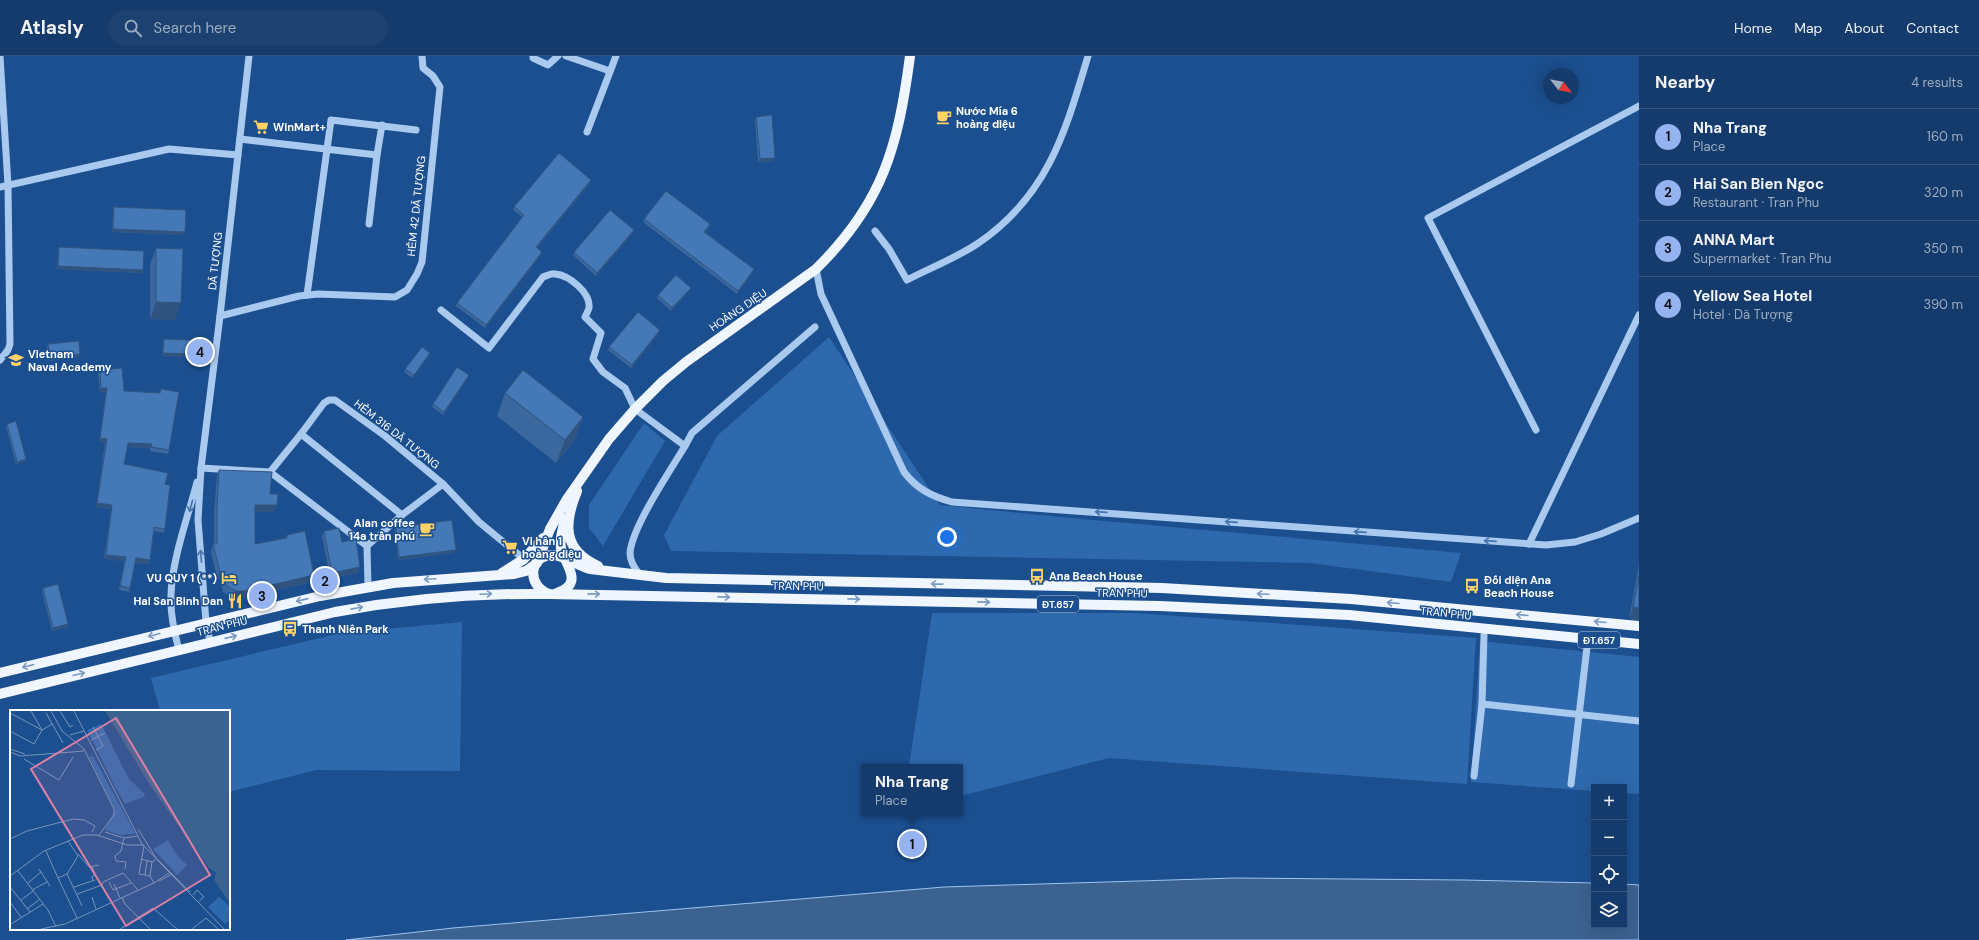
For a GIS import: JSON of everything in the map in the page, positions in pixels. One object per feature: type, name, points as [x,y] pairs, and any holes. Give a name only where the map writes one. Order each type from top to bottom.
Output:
[{"type":"main road","name":"HOÀNG DIỆU","points":[[536,564],[557,514],[609,439],[635,409],[686,362],[816,270],[832,254],[857,224],[878,188],[893,147],[904,97],[910,56]]},
{"type":"main road","points":[[536,564],[533,576],[534,582],[538,588],[552,594],[567,588],[572,576],[572,569],[565,558],[561,547],[562,533],[568,508],[584,476]]},
{"type":"main road","points":[[576,492],[569,522],[572,544],[577,553],[586,561],[610,571]]},
{"type":"main road","points":[[497,576],[524,559],[550,529]]},
{"type":"main road","name":"ĐT.657","points":[[536,564],[546,556],[559,556],[565,558]]},
{"type":"main road","name":"TRAN PHU","points":[[565,558],[578,566],[666,578],[1162,588],[1351,599],[1639,626]]},
{"type":"main road","name":"TRAN PHU","points":[[0,674],[206,622],[320,596],[368,587],[423,580],[497,576],[526,571],[536,564]]},
{"type":"main road","name":"TRAN PHU","points":[[0,694],[335,612],[381,603],[499,593],[1160,606],[1349,615],[1639,644]]},
{"type":"main road","points":[[1559,636],[1561,619]]},
{"type":"street","points":[[0,56],[8,185],[10,344],[8,350],[0,360]]},
{"type":"street","name":"DÃ TƯỢNG","points":[[210,642],[206,622],[198,520],[200,468],[220,316],[249,56]]},
{"type":"street","name":"HẺM 42 DÃ TƯỢNG","points":[[220,316],[281,300],[307,295],[395,297],[407,290],[417,274],[422,262],[440,87],[433,76],[423,68],[422,56]]},
{"type":"street","points":[[533,56],[533,58],[548,65],[558,56]]},
{"type":"street","points":[[566,56],[610,71]]},
{"type":"street","points":[[587,132],[616,56]]},
{"type":"street","points":[[875,231],[889,249],[907,280],[977,244],[1004,222],[1027,199],[1046,172],[1063,135],[1088,56]]},
{"type":"street","points":[[1536,430],[1428,218],[1639,106]]},
{"type":"street","points":[[307,295],[331,120],[416,130]]},
{"type":"street","points":[[369,224],[382,125]]},
{"type":"street","points":[[240,139],[377,155]]},
{"type":"street","points":[[0,187],[169,149],[238,155]]},
{"type":"street","points":[[816,270],[821,294],[904,472],[913,484],[938,498],[952,502],[1546,545],[1574,542],[1602,534],[1639,518]]},
{"type":"street","points":[[441,310],[489,348],[543,278],[553,273],[560,274],[573,282],[586,296],[589,308],[585,317],[601,333],[593,359],[603,372],[625,388],[635,409],[685,446]]},
{"type":"street","points":[[1529,544],[1639,315]]},
{"type":"street","points":[[640,575],[634,568],[630,554],[633,536],[692,433],[815,327]]},
{"type":"street","name":"HẺM 316 DÃ TƯỢNG","points":[[270,472],[324,403],[329,400],[336,400],[385,436],[443,484],[478,522],[524,559]]},
{"type":"street","points":[[301,434],[402,515]]},
{"type":"street","points":[[200,468],[270,472],[366,546],[368,587]]},
{"type":"street","name":"DÃ TƯỢNG","points":[[179,650],[171,608],[172,581],[200,468]]},
{"type":"street","points":[[366,546],[402,515],[443,484]]},
{"type":"street","points":[[1474,776],[1482,704],[1484,635]]},
{"type":"street","points":[[1570,784],[1587,647]]},
{"type":"street","points":[[1482,704],[1639,720]]},
{"type":"shaded area","points":[[829,337],[940,505],[1461,553],[1451,582],[1310,563],[671,551],[664,535],[717,436]]},
{"type":"shaded area","points":[[644,423],[665,441],[603,546],[589,528],[589,505]]},
{"type":"shaded area","points":[[932,613],[1136,613],[1476,638],[1467,784],[1109,758],[963,795],[963,764],[909,764]]},
{"type":"shaded area","points":[[462,622],[460,771],[317,770],[230,792],[230,710],[160,710],[151,678],[341,633]]},
{"type":"shaded area","points":[[1480,641],[1639,657],[1639,794],[1627,793],[1627,784],[1591,784],[1591,791],[1471,782]]},
{"type":"shaded area","points":[[1235,878],[1591,883],[1591,928],[1627,928],[1627,884],[1639,885],[1639,940],[346,940],[453,928],[944,887]]},
{"type":"building","points":[[772,115],[775,158],[760,159],[756,117]]},
{"type":"building","points":[[559,153],[591,180],[536,247],[542,252],[486,325],[457,303],[524,215],[514,207]]},
{"type":"building","points":[[666,191],[710,224],[704,232],[754,269],[738,291],[644,219]]},
{"type":"building","points":[[114,207],[186,210],[185,232],[113,229]]},
{"type":"building","points":[[610,210],[634,230],[597,273],[574,252]]},
{"type":"building","points":[[59,247],[144,251],[143,270],[58,266]]},
{"type":"building","points":[[156,248],[183,249],[181,303],[156,302]]},
{"type":"building","points":[[676,275],[691,288],[672,308],[658,295]]},
{"type":"building","points":[[638,312],[660,330],[632,365],[609,347]]},
{"type":"building","points":[[164,339],[191,340],[190,354],[163,353]]},
{"type":"building","points":[[79,341],[80,354],[50,358],[48,344]]},
{"type":"building","points":[[422,347],[430,353],[414,375],[405,369]]},
{"type":"building","points":[[457,367],[469,375],[444,412],[433,404]]},
{"type":"building","points":[[122,368],[124,391],[160,393],[161,389],[179,392],[169,450],[151,447],[152,444],[128,443],[124,464],[168,473],[165,484],[170,485],[165,529],[154,527],[150,560],[136,558],[130,588],[120,586],[126,557],[106,555],[112,505],[97,503],[107,439],[100,438],[107,388],[101,388],[100,370]]},
{"type":"building","points":[[523,370],[583,417],[565,440],[505,393]]},
{"type":"building","points":[[16,421],[26,459],[17,462],[7,424]]},
{"type":"building","points":[[219,470],[272,472],[270,494],[278,494],[277,505],[255,505],[255,544],[287,538],[287,535],[305,531],[314,575],[246,591],[236,591],[226,585],[222,572],[220,572],[213,544],[217,544]]},
{"type":"building","points":[[452,520],[456,550],[399,557],[396,527]]},
{"type":"building","points":[[339,528],[342,542],[356,539],[360,567],[332,573],[324,531]]},
{"type":"building","points":[[1639,576],[1639,608],[1633,607]]},
{"type":"building","points":[[58,584],[68,624],[53,628],[43,588]]},
{"type":"place","name":"Nước Mía 6 hoàng diệu","points":[[944,117]]},
{"type":"place","name":"WinMart+","points":[[261,127]]},
{"type":"place","name":"Yellow Sea Hotel","points":[[200,352]]},
{"type":"place","name":"Vietnam Naval Academy","points":[[16,360]]},
{"type":"place","name":"Alan coffee 14a trần phú","points":[[427,529]]},
{"type":"place","name":"Vi hân 1 hoàng diệu","points":[[510,547]]},
{"type":"place","name":"Ana Beach House","points":[[1037,576]]},
{"type":"place","name":"VU QUY 1 (**)","points":[[229,578]]},
{"type":"place","name":"Hai San Bien Ngoc","points":[[325,581]]},
{"type":"place","name":"Đối diện Ana Beach House","points":[[1472,586]]},
{"type":"place","name":"ANNA Mart","points":[[262,596]]},
{"type":"place","name":"Hai San Binh Dan","points":[[235,601]]},
{"type":"place","name":"Thanh Niên Park","points":[[290,629]]},
{"type":"place","name":"Nha Trang","points":[[912,844]]}]
